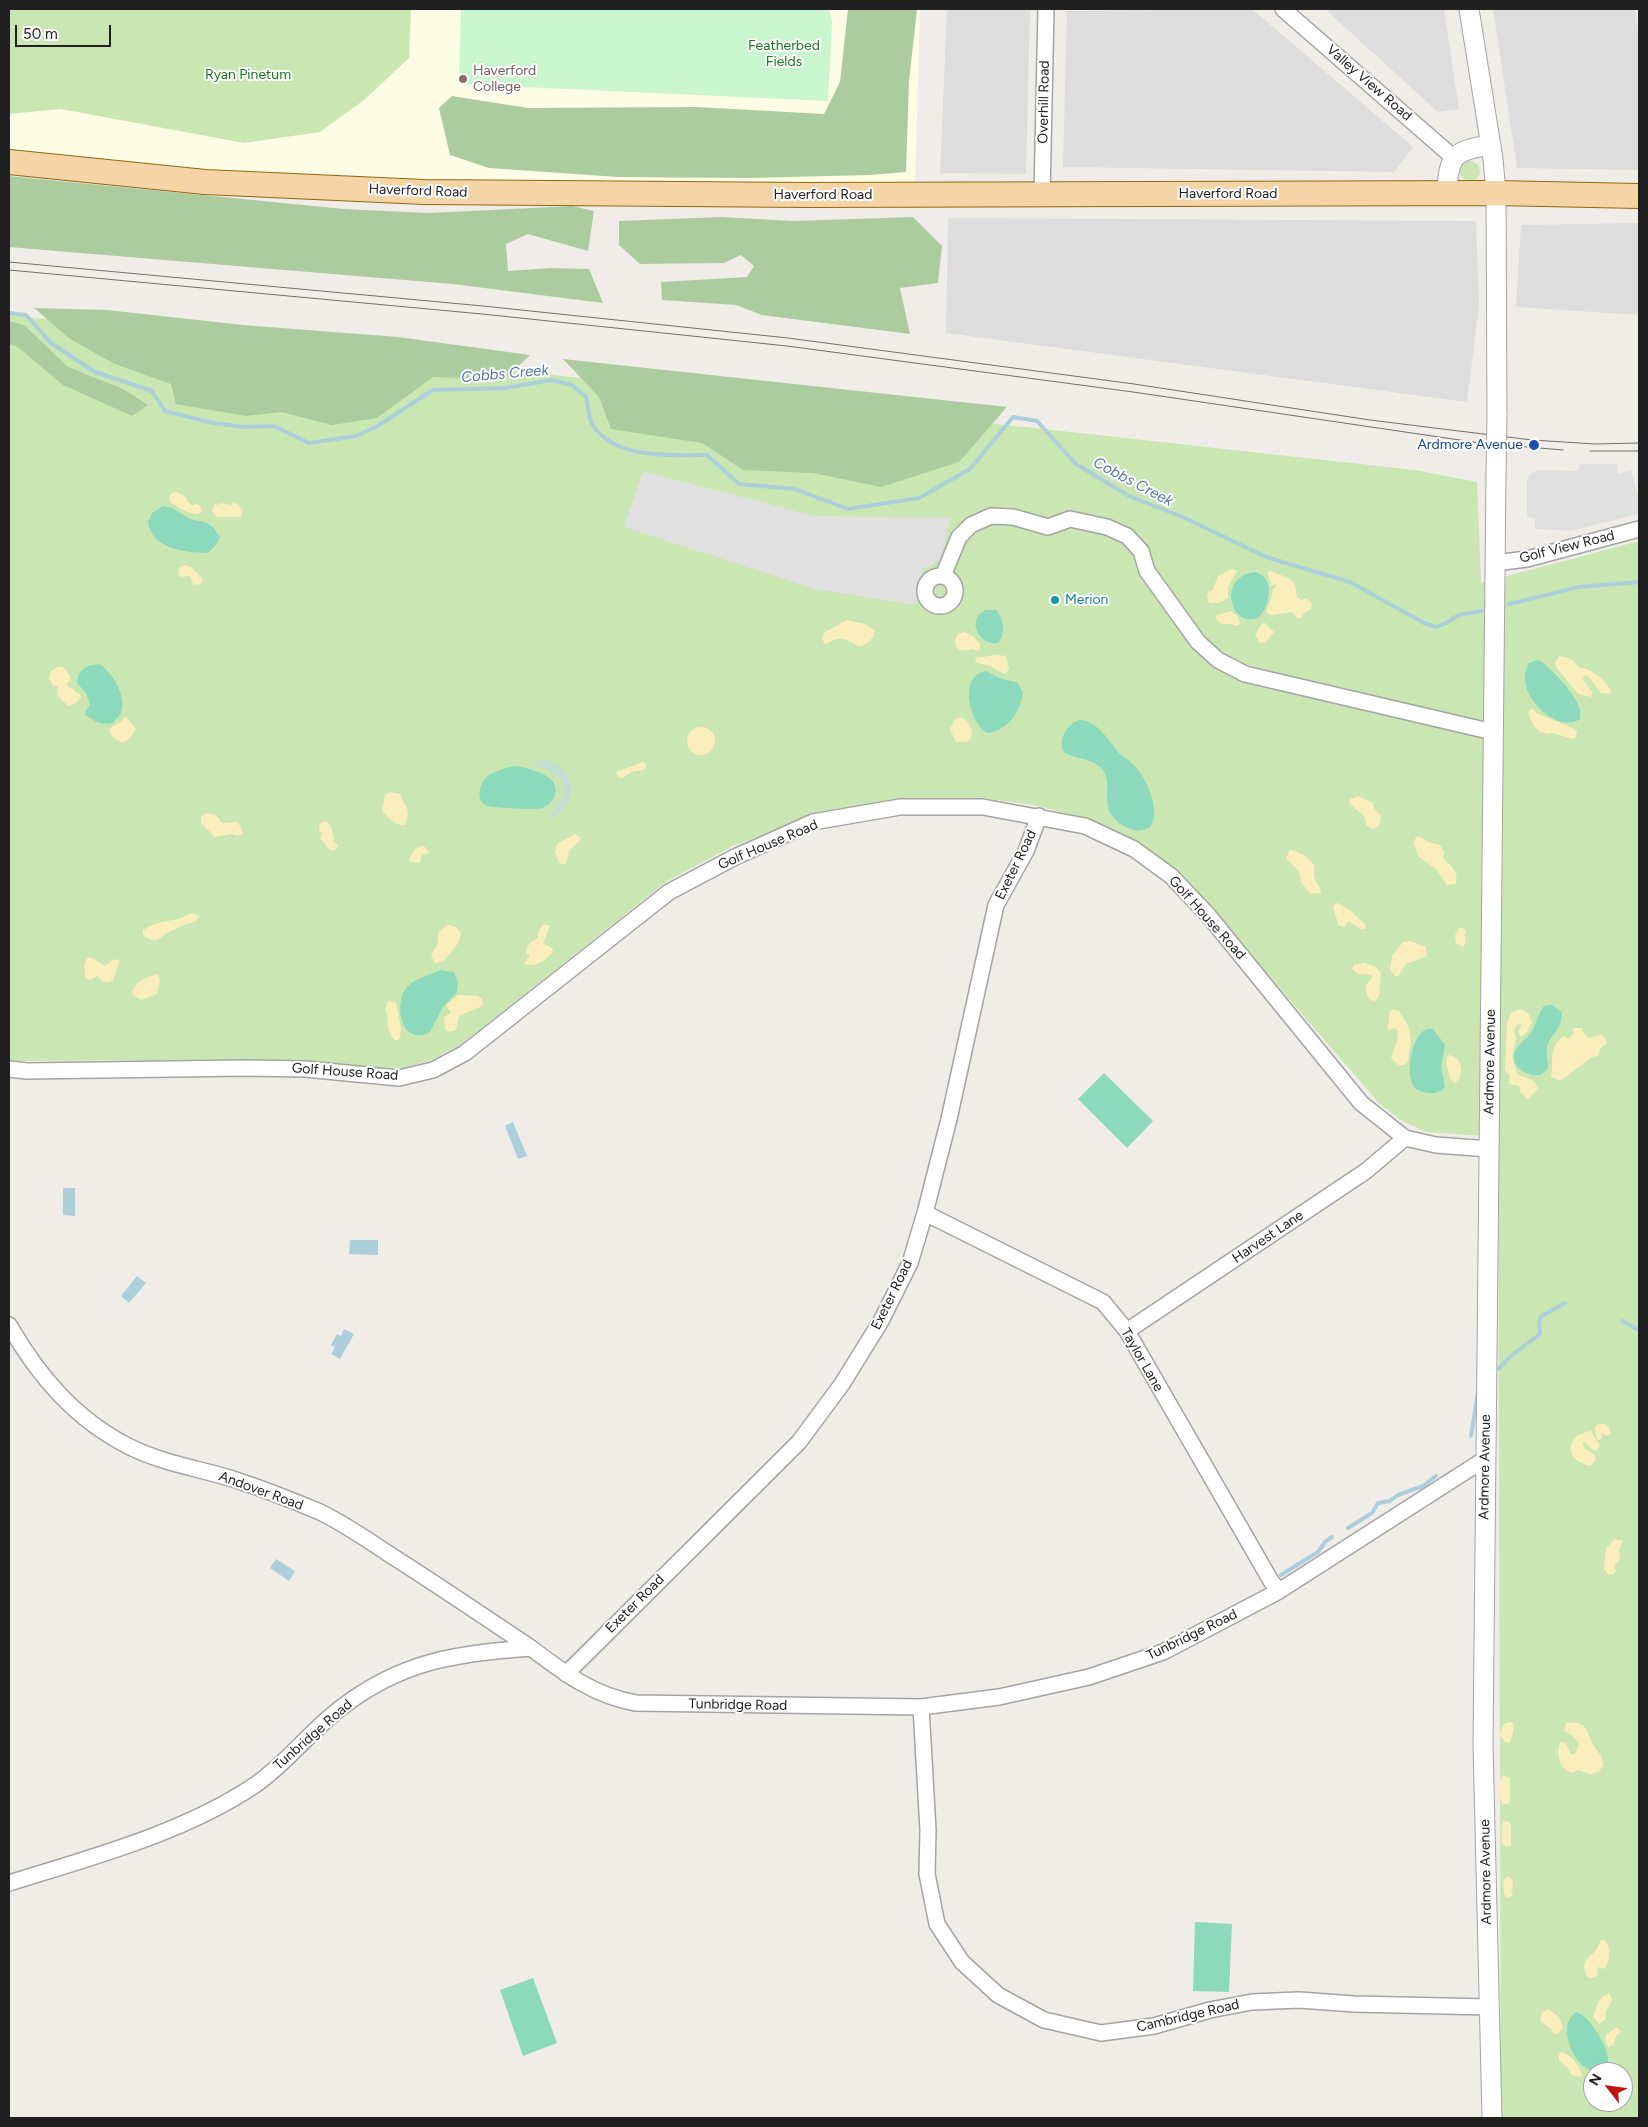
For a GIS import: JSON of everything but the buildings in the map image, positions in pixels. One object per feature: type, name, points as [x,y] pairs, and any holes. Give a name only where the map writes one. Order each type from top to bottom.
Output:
[{"type":"main road","name":"Haverford Road","points":[[9,162],[205,182],[424,192],[809,196],[1496,193],[1639,196]]},
{"type":"street","name":"Overhill Road","points":[[1042,195],[1046,9]]},
{"type":"street","name":"Valley View Road","points":[[1283,9],[1454,158]]},
{"type":"street","name":"Ardmore Avenue","points":[[1469,9],[1491,145],[1496,193],[1497,416],[1483,1744],[1492,2118]]},
{"type":"street","points":[[1447,194],[1448,172],[1454,158],[1470,148],[1491,145]]},
{"type":"street","points":[[943,576],[959,537],[971,525],[991,516],[1013,517],[1048,526],[1070,519],[1108,527],[1127,536],[1140,551],[1147,571],[1198,642],[1218,660],[1245,674],[1493,732]]},
{"type":"street","name":"Golf View Road","points":[[1494,563],[1527,559],[1639,529]]},
{"type":"street","name":"Golf House Road","points":[[9,1068],[28,1071],[305,1069],[399,1078],[433,1070],[466,1053],[669,892],[735,857],[813,822],[900,807],[983,807],[1085,826],[1134,849],[1171,876],[1208,915],[1360,1102],[1404,1138],[1436,1145],[1489,1149]]},
{"type":"street","name":"Exeter Road","points":[[566,1674],[799,1442],[842,1384],[882,1320],[910,1263],[925,1214],[949,1119],[996,905],[1026,851],[1039,816]]},
{"type":"street","name":"Harvest Lane","points":[[1127,1331],[1366,1171],[1404,1138]]},
{"type":"street","name":"Taylor Lane","points":[[925,1214],[1103,1302],[1127,1331],[1251,1546],[1280,1591]]},
{"type":"street","name":"Andover Road","points":[[9,1325],[48,1383],[67,1404],[98,1428],[131,1447],[150,1455],[239,1481],[322,1513],[452,1594],[531,1648]]},
{"type":"street","name":"Tunbridge Road","points":[[9,1883],[132,1844],[200,1816],[255,1785],[341,1707],[374,1685],[422,1663],[465,1654],[531,1648],[566,1674],[615,1700],[636,1703],[921,1707],[999,1698],[1089,1677],[1163,1652],[1280,1591],[1485,1459]]},
{"type":"street","name":"Cambridge Road","points":[[921,1707],[928,1830],[927,1874],[937,1924],[962,1962],[998,1995],[1044,2020],[1101,2033],[1154,2026],[1210,2010],[1252,2002],[1298,2000],[1354,2004],[1489,2007]]},
{"type":"shaded area","name":"Haverford College","points":[[9,9],[920,9],[915,185],[404,180],[205,171],[9,150]]},
{"type":"shaded area","points":[[947,9],[1030,9],[1026,174],[940,173]]},
{"type":"shaded area","points":[[1252,9],[1413,147],[1394,172],[1063,167],[1067,11]]},
{"type":"shaded area","points":[[1325,9],[1444,9],[1459,109],[1438,112]]},
{"type":"shaded area","points":[[1493,9],[1635,9],[1639,40],[1639,170],[1517,168]]},
{"type":"shaded area","points":[[948,218],[1476,221],[1479,306],[1467,402],[946,333]]},
{"type":"shaded area","points":[[1639,223],[1639,315],[1516,307],[1521,225]]},
{"type":"shaded area","points":[[1580,464],[1617,464],[1618,474],[1631,470],[1639,499],[1639,514],[1570,531],[1535,529],[1535,518],[1527,517],[1527,479],[1530,474],[1538,470],[1578,471]]},
{"type":"shaded area","points":[[643,471],[814,516],[951,518],[940,560],[923,569],[916,605],[815,589],[624,527]]},
{"type":"shaded area","points":[[539,761],[551,762],[561,767],[567,775],[570,784],[571,794],[567,804],[560,812],[550,818],[548,817],[559,803],[565,789],[557,775],[550,770],[534,765]]},
{"type":"green space","name":"Ryan Pinetum","points":[[9,9],[411,9],[409,58],[364,100],[320,132],[244,143],[61,109],[9,114]]},
{"type":"green space","name":"Featherbed Fields","points":[[461,9],[829,9],[832,23],[828,101],[459,84]]},
{"type":"green space","points":[[848,9],[917,9],[909,81],[906,172],[870,175],[748,178],[618,177],[489,168],[450,155],[439,108],[452,96],[528,108],[696,107],[824,114],[840,82]]},
{"type":"green space","points":[[1466,161],[1474,161],[1480,167],[1480,175],[1474,181],[1466,181],[1460,175],[1460,167]]},
{"type":"green space","points":[[9,176],[344,209],[429,213],[572,206],[594,211],[588,251],[528,234],[506,244],[508,271],[551,268],[589,269],[603,303],[453,284],[9,247]]},
{"type":"green space","points":[[721,217],[793,221],[913,217],[942,246],[938,283],[900,288],[910,334],[762,315],[736,305],[662,300],[661,282],[747,277],[754,266],[741,255],[724,263],[640,264],[619,245],[619,221]]},
{"type":"green space","points":[[34,308],[107,310],[243,325],[398,337],[530,355],[504,380],[433,377],[377,418],[332,425],[282,412],[246,416],[176,404],[171,384],[115,364],[70,339]]},
{"type":"green space","points":[[9,315],[1415,470],[1477,482],[1481,583],[1639,541],[1639,2118],[1501,2118],[1498,1137],[1426,1132],[1399,1119],[1379,1103],[1212,910],[1088,820],[1040,806],[983,798],[898,803],[815,816],[733,846],[667,881],[462,1044],[429,1061],[403,1068],[133,1060],[9,1061]]},
{"type":"green space","points":[[9,321],[24,325],[68,367],[123,389],[148,405],[132,416],[63,385],[18,347],[9,344]]},
{"type":"green space","points":[[563,359],[1007,407],[959,462],[881,487],[813,473],[743,470],[702,443],[611,429],[599,397]]},
{"type":"green space","points":[[163,506],[172,508],[190,519],[207,523],[214,528],[220,537],[216,545],[208,553],[190,552],[171,548],[156,539],[148,522],[152,513]]},
{"type":"green space","points":[[1255,572],[1262,575],[1266,580],[1269,592],[1263,612],[1259,617],[1249,619],[1241,617],[1235,610],[1232,602],[1232,592],[1235,583],[1243,576]]},
{"type":"green space","points":[[986,610],[996,610],[1001,618],[1003,631],[998,643],[991,643],[985,640],[977,631],[976,619]]},
{"type":"green space","points":[[1538,660],[1562,681],[1573,696],[1580,709],[1580,719],[1571,722],[1560,721],[1549,716],[1531,698],[1526,687],[1525,675],[1529,663]]},
{"type":"green space","points":[[100,664],[114,679],[122,700],[121,713],[113,723],[108,724],[95,721],[85,715],[90,705],[86,693],[77,683],[81,671],[91,665]]},
{"type":"green space","points":[[986,671],[999,678],[1018,683],[1023,693],[1016,714],[1011,720],[1001,729],[987,733],[975,719],[969,699],[969,689],[972,681],[977,674]]},
{"type":"green space","points":[[1080,720],[1097,727],[1144,778],[1151,795],[1154,812],[1150,827],[1134,830],[1117,821],[1111,814],[1108,806],[1106,776],[1102,769],[1093,762],[1064,752],[1062,743],[1064,733],[1071,725]]},
{"type":"green space","points":[[517,766],[543,774],[553,782],[556,788],[552,801],[538,809],[499,807],[484,804],[481,801],[479,792],[485,779],[498,770]]},
{"type":"green space","points":[[440,970],[454,972],[458,982],[457,992],[443,1007],[430,1032],[420,1035],[411,1034],[405,1028],[400,1011],[403,993],[415,981]]},
{"type":"green space","points":[[1552,1005],[1562,1012],[1560,1024],[1548,1043],[1548,1068],[1542,1074],[1533,1075],[1519,1068],[1514,1060],[1514,1055],[1518,1046],[1532,1031],[1544,1006]]},
{"type":"green space","points":[[1427,1029],[1433,1029],[1445,1045],[1441,1066],[1445,1087],[1435,1093],[1427,1093],[1416,1089],[1412,1084],[1410,1076],[1413,1048],[1421,1033]]},
{"type":"green space","points":[[1104,1073],[1153,1121],[1127,1148],[1078,1099]]},
{"type":"green space","points":[[1195,1922],[1232,1924],[1229,1992],[1193,1991]]},
{"type":"green space","points":[[533,1978],[557,2043],[523,2056],[500,1990]]},
{"type":"green space","points":[[1576,2012],[1587,2019],[1598,2033],[1606,2049],[1608,2062],[1583,2062],[1583,2066],[1576,2058],[1568,2037],[1567,2027],[1570,2018]]},
{"type":"sand","points":[[177,492],[186,497],[192,505],[198,504],[202,509],[201,513],[189,512],[171,503],[169,498],[172,493]]},
{"type":"sand","points":[[233,502],[238,504],[243,511],[240,517],[216,517],[212,511],[215,504],[231,505]]},
{"type":"sand","points":[[185,565],[191,567],[203,579],[202,583],[198,585],[193,584],[190,576],[181,577],[178,574],[180,567]]},
{"type":"sand","points":[[1232,569],[1237,571],[1228,587],[1228,598],[1218,603],[1209,603],[1207,597],[1209,591],[1212,591],[1218,576]]},
{"type":"sand","points":[[1271,571],[1288,578],[1295,584],[1297,597],[1301,600],[1307,598],[1312,604],[1311,609],[1303,614],[1301,618],[1297,618],[1292,612],[1271,615],[1267,613],[1273,589],[1277,586],[1275,584],[1271,586],[1267,572]]},
{"type":"sand","points":[[1231,611],[1238,617],[1240,623],[1237,626],[1221,624],[1215,618],[1217,615]]},
{"type":"sand","points":[[847,620],[865,624],[874,630],[874,636],[864,645],[860,646],[841,639],[825,644],[822,639],[825,632]]},
{"type":"sand","points":[[1262,623],[1265,623],[1274,632],[1266,642],[1260,643],[1255,635]]},
{"type":"sand","points":[[964,632],[980,643],[978,651],[972,649],[964,651],[956,646],[958,634]]},
{"type":"sand","points":[[996,655],[1006,656],[1009,669],[1005,674],[990,666],[975,662],[976,658]]},
{"type":"sand","points":[[1559,656],[1570,659],[1578,667],[1597,675],[1608,686],[1611,691],[1610,694],[1601,693],[1588,676],[1584,675],[1583,680],[1593,693],[1591,697],[1578,694],[1556,667],[1555,663]]},
{"type":"sand","points":[[58,667],[63,667],[70,676],[70,681],[67,683],[68,687],[74,689],[81,697],[76,703],[68,706],[57,695],[58,686],[53,686],[49,678],[51,671]]},
{"type":"sand","points":[[1531,708],[1538,714],[1575,729],[1577,732],[1576,737],[1572,739],[1553,733],[1540,732],[1534,726],[1528,713]]},
{"type":"sand","points":[[125,716],[136,729],[130,738],[123,743],[113,738],[109,730],[121,722]]},
{"type":"sand","points":[[960,717],[968,722],[971,729],[971,739],[966,742],[956,742],[950,729],[954,720]]},
{"type":"sand","points":[[701,727],[711,731],[715,741],[711,751],[701,755],[691,751],[687,741],[691,731]]},
{"type":"sand","points":[[643,762],[647,765],[644,770],[631,772],[623,778],[618,777],[616,772]]},
{"type":"sand","points":[[390,792],[400,794],[407,808],[408,815],[405,825],[395,823],[382,810],[385,795]]},
{"type":"sand","points":[[1358,796],[1373,803],[1375,810],[1381,816],[1380,824],[1377,828],[1372,829],[1366,825],[1365,817],[1349,803],[1350,799]]},
{"type":"sand","points":[[206,813],[216,815],[222,823],[238,822],[243,833],[238,836],[231,834],[215,837],[201,823],[201,817]]},
{"type":"sand","points":[[324,821],[330,824],[334,838],[333,841],[338,845],[335,850],[330,850],[320,838],[322,833],[319,831],[319,825]]},
{"type":"sand","points":[[575,834],[581,838],[579,842],[569,851],[566,864],[560,864],[555,853],[557,844]]},
{"type":"sand","points":[[1420,836],[1428,842],[1440,845],[1444,852],[1443,858],[1455,872],[1456,884],[1447,885],[1437,870],[1418,856],[1414,843],[1416,837]]},
{"type":"sand","points":[[422,846],[429,853],[422,855],[420,863],[410,862],[409,859],[415,849]]},
{"type":"sand","points":[[1290,850],[1304,855],[1310,860],[1314,868],[1314,877],[1321,893],[1311,894],[1302,884],[1299,872],[1286,858]]},
{"type":"sand","points":[[1338,903],[1351,911],[1366,925],[1365,929],[1361,929],[1348,921],[1345,927],[1339,926],[1333,908]]},
{"type":"sand","points":[[192,913],[199,916],[196,921],[173,930],[156,940],[143,935],[143,930],[151,926]]},
{"type":"sand","points":[[543,924],[550,926],[543,943],[552,948],[553,951],[540,962],[532,965],[524,964],[530,955],[526,953],[527,948],[538,938],[538,932]]},
{"type":"sand","points":[[448,925],[456,927],[461,933],[460,937],[457,945],[445,960],[435,964],[431,955],[432,952],[436,948],[440,931]]},
{"type":"sand","points":[[1459,928],[1463,928],[1466,932],[1464,935],[1466,938],[1464,947],[1456,944],[1455,935]]},
{"type":"sand","points":[[1410,941],[1426,947],[1427,956],[1406,964],[1398,977],[1395,976],[1390,969],[1392,956],[1403,942]]},
{"type":"sand","points":[[90,957],[105,966],[114,959],[120,961],[113,980],[106,982],[100,980],[97,976],[90,980],[85,977],[84,964],[87,958]]},
{"type":"sand","points":[[1364,963],[1374,966],[1381,972],[1379,995],[1375,1001],[1370,1000],[1366,990],[1367,983],[1372,978],[1372,975],[1358,974],[1352,969],[1354,965]]},
{"type":"sand","points":[[158,974],[160,981],[157,994],[141,1000],[132,994],[138,983]]},
{"type":"sand","points":[[458,995],[477,996],[482,999],[483,1004],[459,1016],[456,1030],[450,1032],[445,1029],[444,1017],[451,1013],[446,1005]]},
{"type":"sand","points":[[388,1001],[396,1003],[401,1028],[400,1038],[397,1041],[390,1035],[389,1031],[385,1010]]},
{"type":"sand","points":[[1393,1009],[1399,1011],[1409,1027],[1411,1042],[1408,1061],[1405,1065],[1398,1065],[1391,1058],[1398,1032],[1395,1028],[1389,1030],[1387,1025],[1389,1013]]},
{"type":"sand","points":[[1521,1009],[1529,1014],[1532,1022],[1527,1032],[1521,1037],[1518,1032],[1522,1024],[1517,1025],[1514,1030],[1516,1039],[1512,1057],[1517,1074],[1534,1081],[1538,1089],[1528,1099],[1520,1092],[1519,1086],[1509,1084],[1510,1075],[1505,1070],[1507,1024],[1511,1013]]},
{"type":"sand","points":[[1582,1028],[1589,1038],[1601,1035],[1607,1043],[1601,1048],[1598,1056],[1592,1057],[1560,1081],[1551,1077],[1554,1050],[1559,1040],[1564,1036],[1569,1039],[1574,1033],[1572,1029]]},
{"type":"sand","points":[[1448,1055],[1457,1059],[1461,1066],[1461,1075],[1455,1083],[1451,1080],[1446,1064]]},
{"type":"sand","points":[[1599,1424],[1605,1424],[1610,1429],[1610,1434],[1607,1436],[1602,1433],[1601,1439],[1598,1440],[1595,1427]]},
{"type":"sand","points":[[1591,1431],[1600,1446],[1594,1451],[1583,1443],[1584,1448],[1595,1455],[1596,1460],[1590,1466],[1575,1459],[1570,1449],[1573,1440],[1581,1434]]},
{"type":"sand","points":[[1615,1539],[1623,1541],[1619,1550],[1620,1559],[1614,1566],[1616,1571],[1613,1575],[1608,1574],[1604,1569],[1606,1548]]},
{"type":"sand","points":[[1510,1722],[1514,1724],[1509,1743],[1505,1742],[1499,1735],[1504,1724]]},
{"type":"sand","points":[[1566,1723],[1579,1724],[1586,1729],[1602,1759],[1603,1765],[1599,1772],[1591,1774],[1578,1770],[1572,1773],[1561,1765],[1558,1751],[1560,1742],[1566,1743],[1571,1755],[1576,1753],[1579,1743],[1573,1736],[1564,1731]]},
{"type":"sand","points":[[1503,1775],[1510,1778],[1510,1801],[1508,1804],[1502,1804],[1500,1797],[1500,1785]]},
{"type":"sand","points":[[1503,1821],[1509,1822],[1511,1825],[1511,1845],[1507,1847],[1501,1843]]},
{"type":"sand","points":[[1508,1876],[1513,1881],[1512,1896],[1507,1898],[1504,1894],[1503,1881]]},
{"type":"sand","points":[[1601,1940],[1605,1940],[1608,1946],[1608,1962],[1604,1969],[1597,1967],[1596,1977],[1588,1978],[1584,1969],[1585,1961],[1596,1950]]},
{"type":"sand","points":[[1610,1994],[1612,2000],[1606,2011],[1606,2019],[1599,2024],[1593,2017],[1597,2006],[1600,1999]]},
{"type":"sand","points":[[1548,2009],[1559,2017],[1563,2028],[1557,2034],[1553,2033],[1551,2029],[1540,2021],[1542,2012]]},
{"type":"sand","points":[[1615,2028],[1618,2028],[1621,2032],[1617,2035],[1613,2045],[1608,2047],[1605,2036]]},
{"type":"sand","points":[[1562,2052],[1572,2058],[1581,2072],[1582,2075],[1580,2077],[1572,2075],[1567,2067],[1559,2061],[1559,2054]]},
{"type":"water","points":[[513,1122],[527,1156],[518,1159],[505,1126]]},
{"type":"water","points":[[63,1188],[75,1188],[75,1216],[63,1215]]},
{"type":"water","points":[[350,1240],[378,1240],[378,1255],[349,1254]]},
{"type":"water","points":[[137,1276],[146,1283],[129,1303],[121,1296]]},
{"type":"water","points":[[344,1329],[354,1334],[340,1359],[331,1354],[335,1347],[331,1345],[337,1334],[341,1336]]},
{"type":"water","points":[[276,1559],[295,1571],[289,1581],[270,1568]]},
{"type":"waterway","name":"Cobbs Creek","points":[[9,313],[26,315],[51,343],[95,372],[152,391],[165,411],[213,423],[244,427],[274,426],[309,443],[356,436],[376,427],[433,390],[505,388],[552,380],[572,385],[586,397],[592,424],[602,436],[614,444],[629,450],[660,455],[707,455],[739,484],[795,489],[848,509],[919,498],[970,469],[1013,417],[1037,421],[1076,464],[1129,496],[1185,518],[1266,557],[1350,582],[1424,623],[1436,627],[1459,615],[1482,611]]},
{"type":"waterway","name":"Cobbs Creek","points":[[1509,604],[1579,587],[1639,582]]},
{"type":"waterway","points":[[1498,1369],[1512,1355],[1540,1334],[1539,1321],[1542,1316],[1565,1303]]},
{"type":"waterway","points":[[1622,1321],[1639,1330]]},
{"type":"waterway","points":[[1471,1436],[1478,1392]]},
{"type":"waterway","points":[[1348,1528],[1372,1513],[1378,1503],[1390,1501],[1398,1495],[1423,1486],[1436,1476]]},
{"type":"waterway","points":[[1281,1575],[1318,1552],[1325,1542],[1332,1537]]},
{"type":"tram line","points":[[9,262],[483,306],[788,338],[1134,384],[1370,420],[1532,440],[1595,444],[1639,443]]},
{"type":"tram line","points":[[9,270],[482,314],[787,346],[1133,392],[1480,443],[1563,450]]},
{"type":"tram line","points":[[1590,451],[1639,451]]},
{"type":"place","name":"Haverford College","points":[[463,79]]},
{"type":"place","name":"Ardmore Avenue","points":[[1534,445]]},
{"type":"place","name":"Merion","points":[[1055,600]]}]
